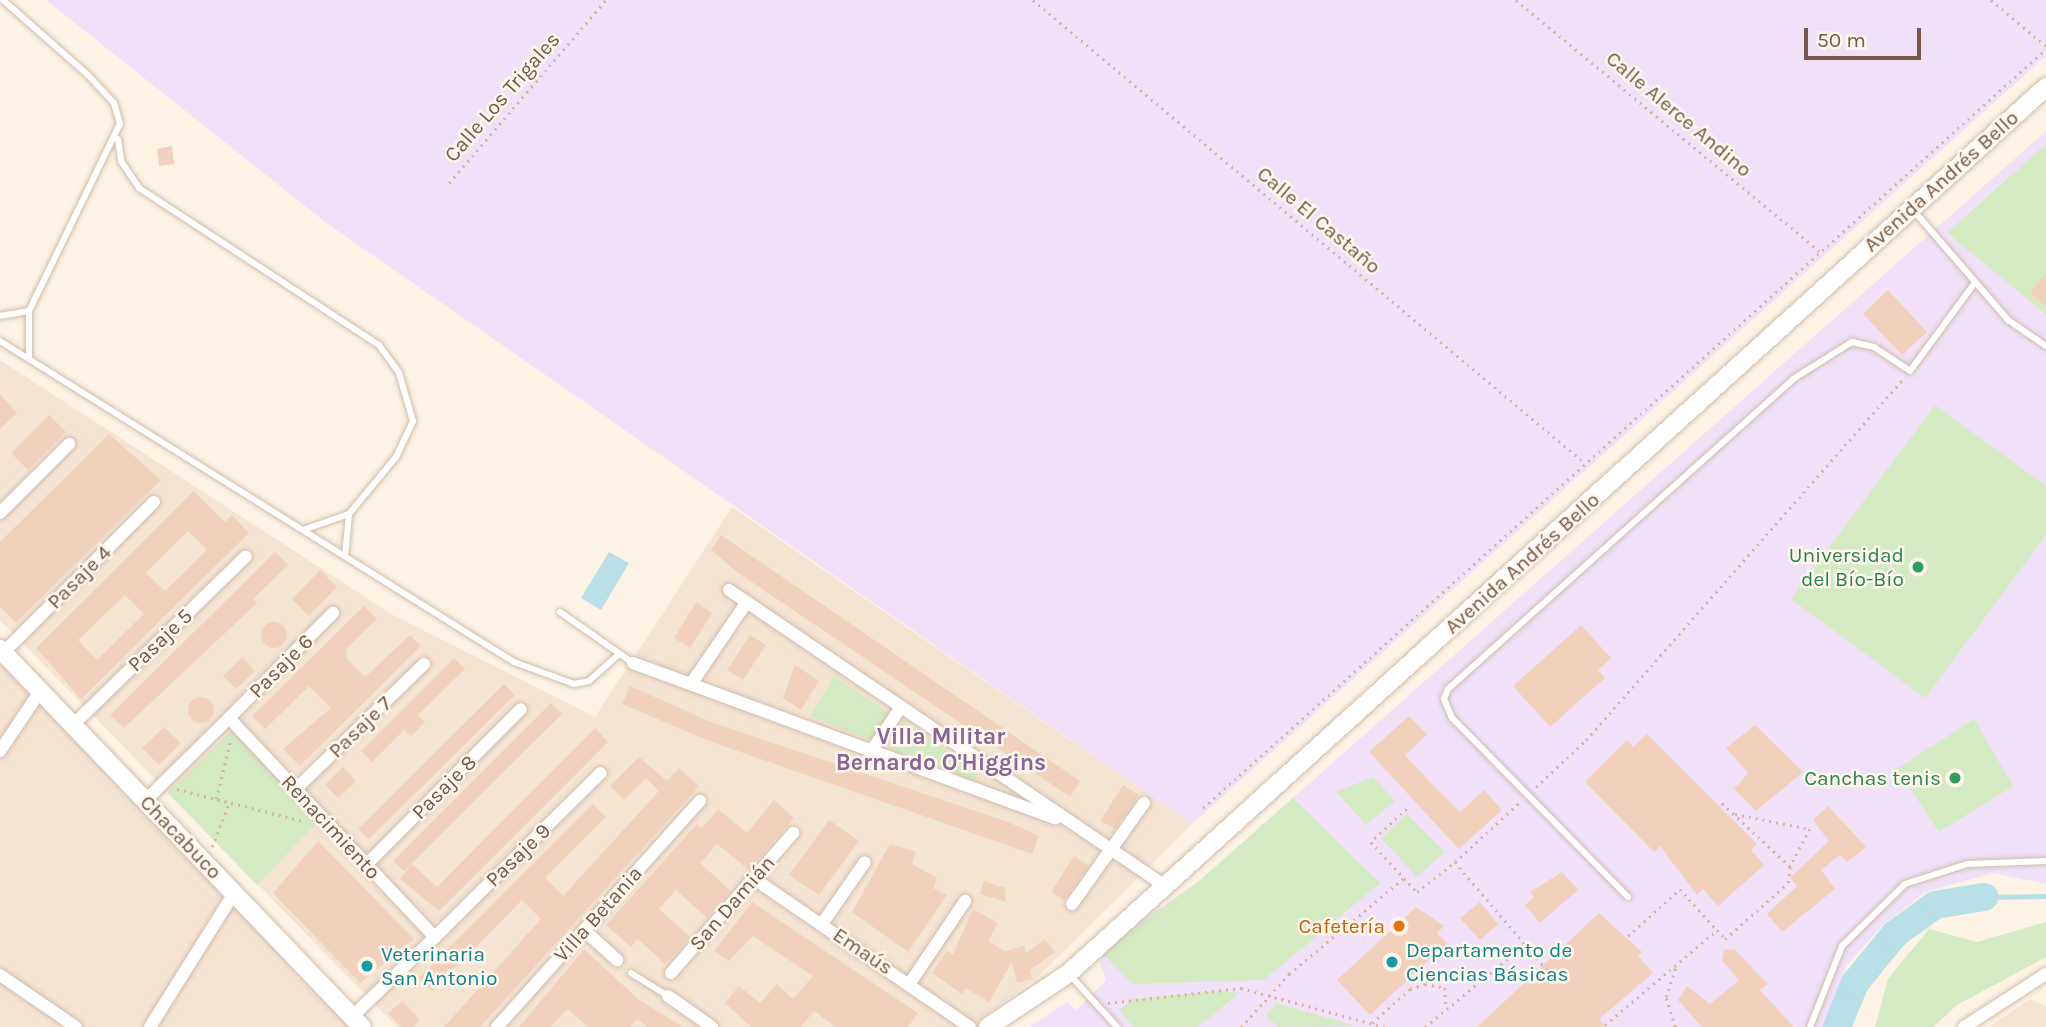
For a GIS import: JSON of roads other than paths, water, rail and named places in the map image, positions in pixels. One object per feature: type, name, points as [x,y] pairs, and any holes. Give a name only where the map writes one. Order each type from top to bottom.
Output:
[{"type":"main road","name":"Avenida Andrés Bello","points":[[988,1027],[1069,973],[2046,87]]},
{"type":"main road","name":"Chacabuco","points":[[2,651],[357,1022]]},
{"type":"street","points":[[0,513],[69,444]]},
{"type":"street","name":"Pasaje 4","points":[[2,651],[155,502]]},
{"type":"street","name":"Pasaje 5","points":[[74,724],[246,556]]},
{"type":"street","points":[[729,590],[1165,886]]},
{"type":"street","points":[[691,684],[747,602]]},
{"type":"street","name":"Pasaje 6","points":[[232,721],[333,613]]},
{"type":"street","points":[[633,663],[1076,825]]},
{"type":"street","name":"Pasaje 7","points":[[296,789],[424,664]]},
{"type":"street","points":[[0,751],[41,690]]},
{"type":"street","points":[[872,750],[901,707]]},
{"type":"street","name":"Pasaje 8","points":[[367,864],[521,709]]},
{"type":"street","points":[[146,800],[232,721]]},
{"type":"street","name":"Renacimiento","points":[[232,721],[435,937]]},
{"type":"street","name":"Pasaje 9","points":[[435,937],[601,773]]},
{"type":"street","name":"Villa Betania","points":[[497,1027],[700,801]]},
{"type":"street","points":[[1072,904],[1144,803]]},
{"type":"street","name":"San Damián","points":[[671,973],[793,833]]},
{"type":"street","points":[[822,924],[865,862]]},
{"type":"street","name":"Emaús","points":[[754,878],[910,983],[970,1027]]},
{"type":"street","points":[[150,1027],[234,892]]},
{"type":"street","points":[[910,983],[965,901]]},
{"type":"street","points":[[584,930],[617,960]]},
{"type":"street","points":[[357,1022],[435,937]]},
{"type":"street","points":[[1964,1027],[2046,974]]},
{"type":"street","points":[[0,975],[76,1027]]},
{"type":"street","points":[[668,996],[712,1027]]},
{"type":"lane","points":[[4,0],[114,103],[121,161],[139,188],[368,338],[399,373],[413,421],[408,437],[349,514],[345,556]]},
{"type":"lane","points":[[29,359],[29,311],[118,139]]},
{"type":"lane","points":[[1912,207],[2008,320],[2046,346]]},
{"type":"lane","points":[[1628,897],[1451,718],[1444,699],[1457,678],[1793,379],[1842,345],[1874,346],[1910,371],[1975,284]]},
{"type":"lane","points":[[0,316],[29,311]]},
{"type":"lane","points":[[0,341],[345,556],[558,683],[589,681],[618,655]]},
{"type":"lane","points":[[303,530],[349,514]]},
{"type":"lane","points":[[560,612],[633,663]]},
{"type":"lane","points":[[1810,1027],[1842,946],[1905,884],[1967,864],[2046,861]]},
{"type":"lane","points":[[631,973],[668,996]]},
{"type":"lane","points":[[1069,973],[1117,1027]]},
{"type":"water","points":[[609,552],[629,563],[601,610],[581,598]]},
{"type":"waterway","points":[[1984,897],[2046,896]]},
{"type":"waterway","points":[[1837,1027],[1855,983],[1895,934],[1935,905],[1984,897]]},
{"type":"place","name":"Universidad del Bío-Bío","points":[[1918,567]]},
{"type":"place","name":"Canchas tenis","points":[[1955,778]]},
{"type":"place","name":"Cafetería","points":[[1399,926]]},
{"type":"place","name":"Departamento de Ciencias Básicas","points":[[1392,962]]},
{"type":"place","name":"Veterinaria San Antonio","points":[[367,966]]},
{"type":"district","name":"Villa Militar Bernardo O'Higgins","points":[[941,750]]}]
